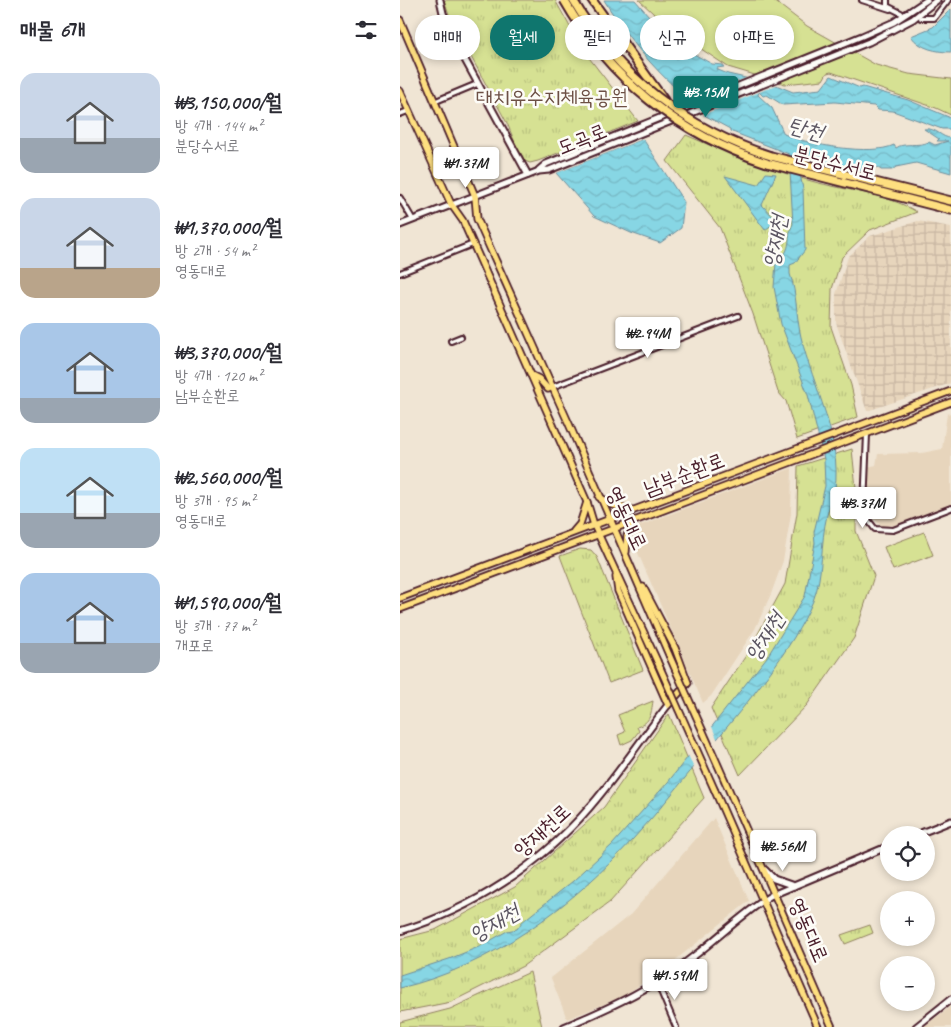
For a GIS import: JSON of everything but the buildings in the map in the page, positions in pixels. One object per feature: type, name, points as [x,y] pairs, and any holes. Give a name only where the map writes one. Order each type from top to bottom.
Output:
[{"type":"highway","name":"분당수서로","points":[[564,0],[594,45],[616,72],[657,107],[699,135],[740,154],[778,167],[951,210]]},
{"type":"highway","name":"분당수서로","points":[[573,0],[616,60],[665,103],[705,128],[756,151],[951,201]]},
{"type":"highway","points":[[592,0],[665,103]]},
{"type":"main road","name":"영동대로","points":[[400,20],[475,196],[478,219],[599,497],[611,519],[669,655],[776,893],[832,1027]]},
{"type":"main road","name":"영동대로","points":[[400,90],[451,204],[463,221],[587,502],[594,525],[764,900],[818,1027]]},
{"type":"main road","points":[[531,375],[539,379],[548,388],[552,387]]},
{"type":"main road","name":"남부순환로","points":[[400,598],[951,391]]},
{"type":"main road","name":"남부순환로","points":[[400,609],[865,432],[951,402]]},
{"type":"main road","points":[[599,497],[618,507],[634,510]]},
{"type":"main road","points":[[573,533],[580,524],[587,502]]},
{"type":"main road","points":[[626,554],[626,536],[634,520]]},
{"type":"main road","points":[[615,570],[618,591],[668,706],[688,683],[656,608],[632,567]]},
{"type":"street","points":[[440,0],[443,13],[458,47],[528,174]]},
{"type":"street","points":[[862,0],[901,13]]},
{"type":"street","points":[[887,0],[887,6],[890,9]]},
{"type":"street","name":"도곡로","points":[[400,225],[475,196],[538,170],[546,164],[862,36],[894,22],[927,0]]},
{"type":"street","name":"도곡로","points":[[538,170],[549,170],[870,42],[913,19],[937,0]]},
{"type":"street","points":[[921,18],[934,18],[948,0]]},
{"type":"street","points":[[436,101],[477,84]]},
{"type":"street","points":[[400,114],[408,111]]},
{"type":"street","points":[[400,198],[413,220]]},
{"type":"street","points":[[400,273],[473,244]]},
{"type":"street","points":[[552,387],[738,316]]},
{"type":"street","points":[[451,341],[461,338]]},
{"type":"street","points":[[865,432],[864,507],[865,516],[875,530],[893,530],[951,508]]},
{"type":"street","name":"양재천로","points":[[400,931],[425,924],[482,897],[514,877],[589,808],[668,706]]},
{"type":"street","points":[[935,827],[951,821]]},
{"type":"street","points":[[564,1027],[628,1000],[657,982],[697,954],[764,900],[776,893],[880,850]]},
{"type":"street","points":[[765,870],[774,879],[794,886]]},
{"type":"street","points":[[657,982],[676,1027]]},
{"type":"street","points":[[916,1027],[951,999]]},
{"type":"shaded area","points":[[918,221],[951,227],[951,383],[867,411],[836,323],[836,294],[848,257],[870,236]]},
{"type":"shaded area","points":[[951,413],[951,509],[929,519],[882,527],[867,511],[868,467],[876,465],[878,454],[922,453],[942,449],[947,414]]},
{"type":"shaded area","points":[[792,468],[791,514],[783,561],[771,594],[755,629],[711,696],[703,703],[628,530]]},
{"type":"shaded area","points":[[714,818],[749,901],[673,962],[622,997],[567,1019],[551,978],[631,914]]},
{"type":"shaded area","points":[[951,1006],[951,1027],[923,1027],[945,1011]]},
{"type":"green space","name":"대치유수지체육공원","points":[[444,0],[555,0],[565,18],[565,60],[591,60],[638,121],[538,161],[530,163],[522,160],[507,123],[473,60],[480,60],[480,15],[449,15]]},
{"type":"green space","points":[[639,0],[773,0],[793,15],[715,15],[715,58],[705,52],[705,15],[655,15]]},
{"type":"green space","points":[[794,16],[807,26],[876,65],[909,74],[951,79],[951,115],[936,108],[831,72],[827,73],[823,80],[785,84],[728,67],[718,60],[794,60]]},
{"type":"green space","points":[[686,135],[779,171],[811,181],[879,196],[917,212],[870,230],[842,257],[832,289],[831,327],[851,385],[858,417],[797,439],[786,401],[778,392],[753,314],[720,228],[667,161]]},
{"type":"green space","points":[[852,449],[856,488],[856,531],[874,576],[854,638],[807,705],[740,775],[711,708],[747,654],[785,584],[797,513],[798,466]]},
{"type":"green space","points":[[924,532],[933,555],[893,570],[884,547]]},
{"type":"green space","points":[[580,549],[591,550],[597,557],[643,670],[609,683],[560,556]]},
{"type":"green space","points":[[653,701],[648,720],[637,727],[639,731],[632,740],[621,745],[618,735],[625,732],[618,715]]},
{"type":"green space","points":[[669,714],[704,798],[610,902],[523,966],[451,1002],[400,1012],[400,939],[435,930],[515,887],[604,807]]},
{"type":"green space","points":[[870,925],[873,933],[845,944],[841,935]]},
{"type":"green space","points":[[530,972],[542,1027],[400,1027],[400,1022],[450,1009]]},
{"type":"water","points":[[604,0],[635,0],[648,15],[640,15],[640,50],[630,38],[630,15],[614,15]]},
{"type":"water","points":[[951,9],[951,52],[924,47],[911,36],[933,27]]},
{"type":"water","points":[[649,60],[705,60],[712,64],[723,65],[724,67],[717,68],[718,70],[728,74],[776,85],[793,92],[821,89],[831,76],[860,88],[863,87],[908,100],[951,118],[951,129],[942,129],[893,111],[878,110],[874,106],[835,102],[783,105],[767,95],[763,96],[759,92],[758,95],[772,108],[784,134],[808,142],[840,148],[871,149],[894,145],[896,148],[903,145],[929,142],[935,145],[948,141],[937,141],[939,139],[924,129],[932,130],[947,138],[951,138],[951,173],[916,163],[896,167],[892,170],[881,170],[877,167],[860,171],[803,157],[800,174],[803,189],[805,250],[795,263],[790,265],[790,274],[801,337],[825,412],[834,450],[836,469],[834,492],[825,526],[819,580],[813,601],[794,638],[768,676],[654,816],[609,864],[556,910],[497,950],[433,978],[400,988],[400,975],[449,959],[481,946],[507,931],[517,929],[522,922],[573,881],[612,845],[668,782],[767,657],[805,596],[815,543],[814,532],[825,486],[824,459],[808,395],[781,324],[774,287],[776,263],[786,253],[793,224],[789,154],[730,131],[730,129],[704,115],[676,97],[681,93]]},
{"type":"water","points":[[643,139],[684,202],[681,228],[660,243],[631,233],[594,216],[556,173]]},
{"type":"water","points":[[766,173],[776,174],[762,205],[777,221],[765,230],[725,176],[758,185]]},
{"type":"pier","points":[[751,76],[779,84],[700,116],[681,103]]},
{"type":"pier","points":[[642,137],[645,138],[554,174],[555,171]]},
{"type":"pier","points":[[710,722],[718,741],[695,770],[687,753]]},
{"type":"water label","name":"탄천","points":[[806,128]]},
{"type":"water label","name":"양재천","points":[[774,241]]},
{"type":"water label","name":"양재천","points":[[764,636]]},
{"type":"water label","name":"양재천","points":[[494,922]]}]
